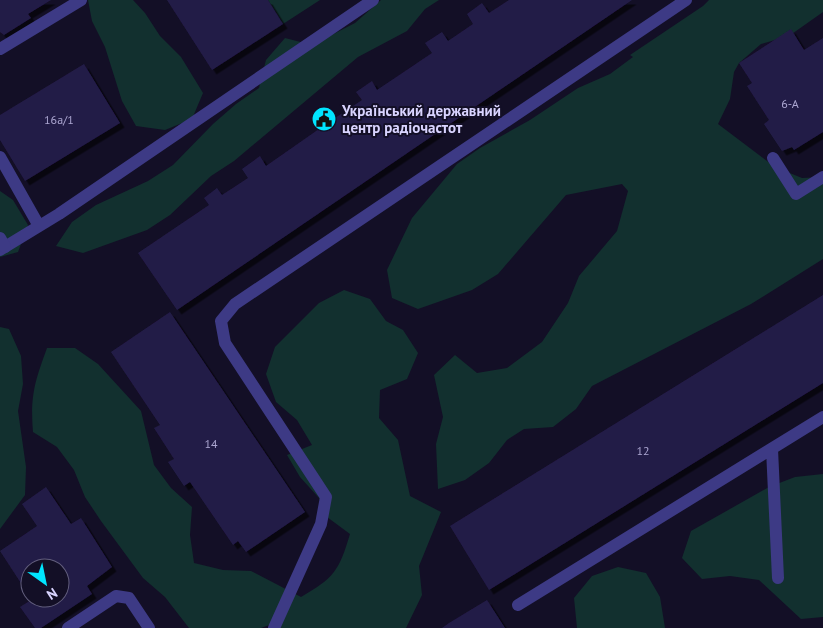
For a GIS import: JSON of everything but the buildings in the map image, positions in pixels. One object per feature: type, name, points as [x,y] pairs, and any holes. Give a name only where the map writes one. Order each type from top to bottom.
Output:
[{"type":"lane","points":[[0,49],[81,0]]},
{"type":"lane","points":[[2,245],[39,226],[374,0]]},
{"type":"lane","points":[[274,628],[321,524],[326,497],[225,343],[221,321],[235,304],[686,0]]},
{"type":"lane","points":[[0,157],[39,226]]},
{"type":"lane","points":[[773,158],[796,194],[823,177]]},
{"type":"lane","points":[[518,606],[823,417]]},
{"type":"lane","points":[[772,449],[778,578]]},
{"type":"lane","points":[[68,628],[116,596],[129,598],[149,628]]},
{"type":"green space","points":[[88,0],[133,0],[145,13],[160,36],[181,57],[203,93],[192,119],[165,130],[136,126],[122,101],[105,47],[92,21]]},
{"type":"green space","points":[[268,0],[320,0],[283,24]]},
{"type":"green space","points":[[381,0],[439,0],[425,9],[407,31],[358,57],[234,161],[211,176],[170,215],[147,230],[83,253],[56,246],[72,222],[96,205],[148,181],[173,165],[213,124],[236,104],[259,88],[266,60],[285,38],[312,45],[355,23]]},
{"type":"green space","points":[[709,0],[823,0],[823,12],[789,36],[761,44],[739,63],[734,72],[730,99],[718,124],[775,167],[802,178],[823,177],[823,259],[751,304],[592,386],[576,409],[553,427],[524,429],[507,440],[489,463],[465,480],[438,489],[436,444],[443,417],[434,375],[455,355],[477,373],[507,368],[542,342],[568,303],[579,276],[617,231],[628,191],[622,184],[566,195],[498,274],[472,290],[418,309],[392,298],[387,270],[412,218],[457,164],[480,148],[530,120],[578,88],[610,74],[633,57],[630,55]]},
{"type":"green space","points":[[0,191],[13,200],[28,225],[18,252],[0,257]]},
{"type":"green space","points":[[344,290],[370,299],[386,321],[403,330],[418,353],[407,379],[380,390],[379,418],[398,440],[410,496],[441,512],[419,566],[422,595],[406,628],[279,628],[277,622],[261,628],[189,628],[165,597],[143,578],[101,521],[85,497],[74,470],[57,447],[33,432],[32,408],[34,389],[47,348],[75,348],[98,364],[141,411],[154,465],[171,488],[192,507],[190,535],[194,563],[223,570],[251,571],[301,597],[321,584],[334,572],[342,557],[350,534],[327,517],[319,498],[300,477],[287,455],[312,445],[297,420],[276,402],[266,374],[275,347],[319,303]]},
{"type":"green space","points":[[0,327],[9,329],[21,356],[23,384],[18,411],[26,467],[25,495],[0,529]]},
{"type":"green space","points":[[823,474],[823,617],[801,619],[759,580],[730,576],[702,579],[682,558],[691,531],[769,487],[795,477]]},
{"type":"green space","points":[[618,567],[646,573],[660,597],[665,628],[577,628],[574,598],[592,576]]},
{"type":"place","name":"Український державний центр радіочастот","points":[[324,119]]}]
